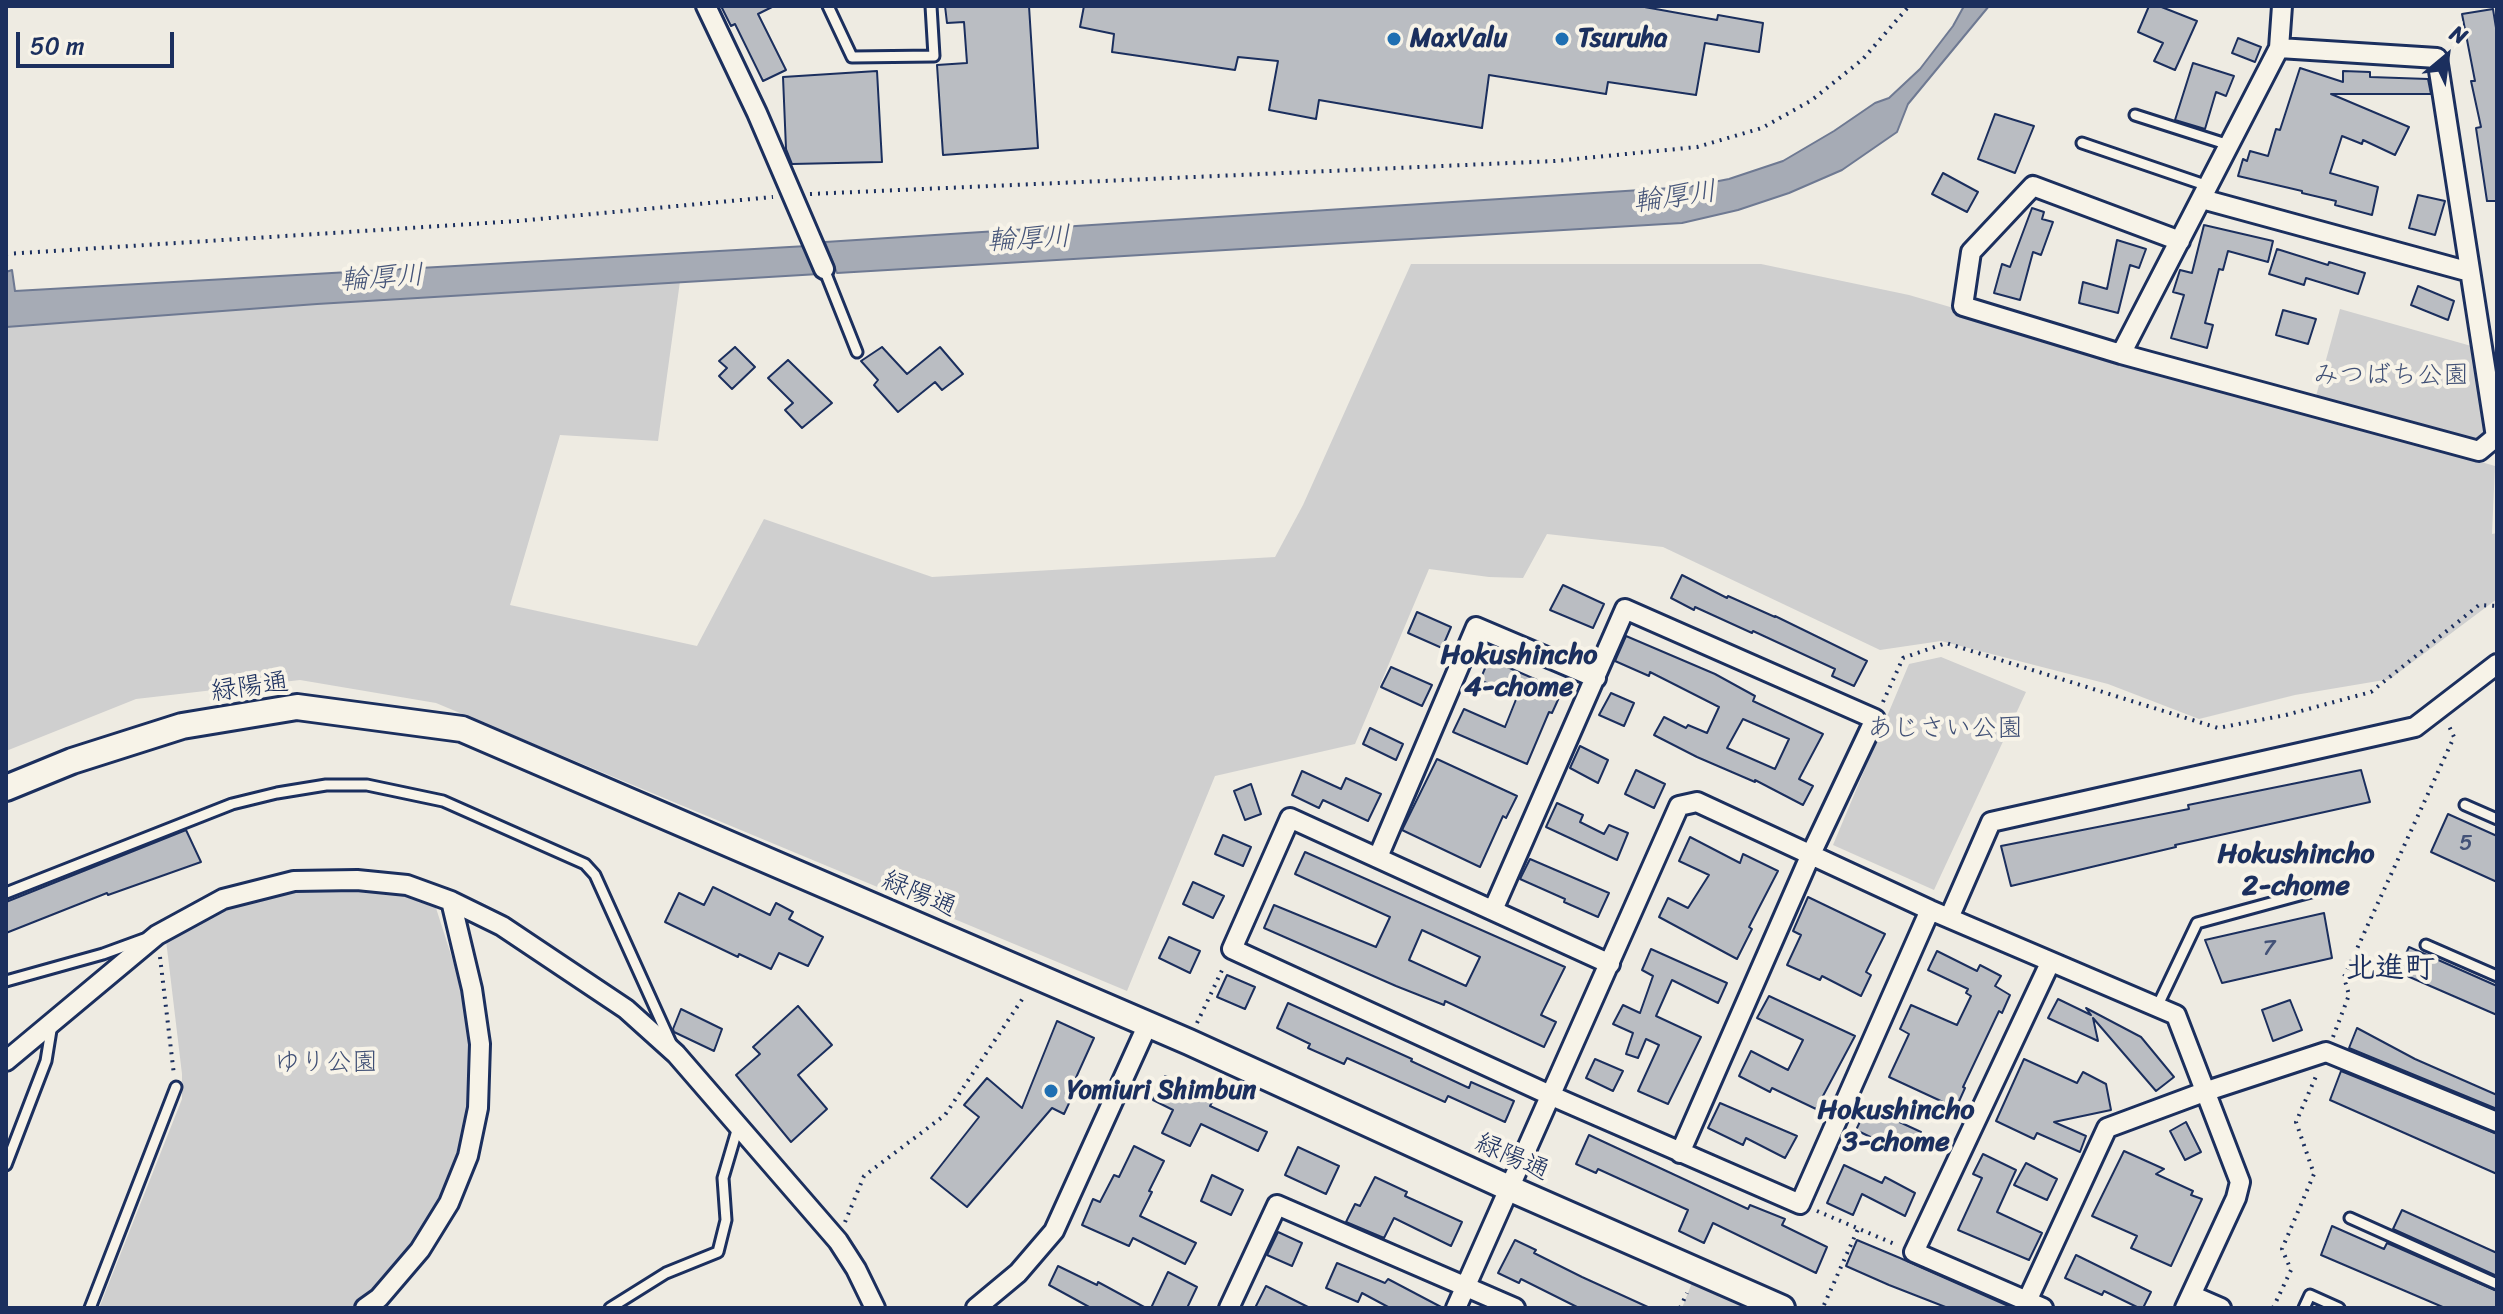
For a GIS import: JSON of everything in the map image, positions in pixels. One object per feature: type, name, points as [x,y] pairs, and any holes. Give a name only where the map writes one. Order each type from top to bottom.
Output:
[{"type":"street","points":[[706,6],[824,269]]},
{"type":"street","points":[[2121,354],[2279,48],[2282,6]]},
{"type":"street","points":[[2180,241],[2033,186],[1971,252],[1963,306],[2121,354],[2479,451],[2496,436],[2437,58],[2279,48]]},
{"type":"street","points":[[2205,192],[2470,272]]},
{"type":"street","points":[[1493,910],[1625,609],[1875,719],[1811,854],[1680,1153]]},
{"type":"street","points":[[1378,857],[1476,627],[1596,678]]},
{"type":"street","points":[[1949,918],[1991,822],[2415,727],[2495,667]]},
{"type":"street","name":"緑陽通","points":[[6,788],[72,761],[182,726],[297,707],[462,729],[1148,1024],[1782,1308]]},
{"type":"street","points":[[1456,1308],[1679,806],[1697,802],[1930,910],[2176,1015],[2240,1182],[2236,1198],[2188,1302],[2221,1308]]},
{"type":"street","points":[[1610,964],[1290,818],[1232,949],[1552,1096],[1800,1204],[1930,910]]},
{"type":"street","points":[[6,1061],[157,935],[223,899],[294,881],[357,880],[407,885],[451,901],[502,926],[626,1009],[676,1054],[838,1241],[875,1308]]},
{"type":"street","points":[[365,1308],[379,1298],[420,1250],[449,1203],[468,1156],[478,1108],[480,1044],[472,989],[451,901]]},
{"type":"street","points":[[2050,963],[1914,1252],[2035,1304],[2107,1128],[2326,1052],[2497,1122]]},
{"type":"street","points":[[976,1308],[1018,1273],[1054,1231],[1148,1024]]},
{"type":"street","points":[[1229,1308],[1277,1205],[1515,1308]]},
{"type":"lane","points":[[828,6],[852,57],[934,56],[931,6]]},
{"type":"lane","points":[[2135,115],[2229,145]]},
{"type":"lane","points":[[2082,143],[2205,192]]},
{"type":"lane","points":[[824,269],[857,352]]},
{"type":"lane","points":[[6,893],[232,804],[277,793],[326,785],[367,785],[443,801],[585,864],[595,875],[676,1054]]},
{"type":"lane","points":[[2465,805],[2497,819]]},
{"type":"lane","points":[[2157,1007],[2197,923],[2333,886]]},
{"type":"lane","points":[[6,981],[103,954],[157,935]]},
{"type":"lane","points":[[2426,945],[2497,976]]},
{"type":"lane","points":[[6,1165],[46,1061],[53,1021]]},
{"type":"lane","points":[[90,1308],[176,1087]]},
{"type":"lane","points":[[610,1308],[666,1273],[718,1252],[726,1220],[723,1178],[738,1124]]},
{"type":"lane","points":[[2350,1218],[2497,1284]]},
{"type":"lane","points":[[2304,1308],[2310,1295],[2339,1308]]},
{"type":"path","points":[[6,254],[518,221],[793,195],[1555,161],[1697,147],[1762,128],[1812,100],[1863,59],[1909,6]]},
{"type":"path","points":[[1875,719],[1903,658],[1946,643],[2218,728],[2286,715],[2371,692],[2479,605],[2497,606]]},
{"type":"path","points":[[2273,1308],[2291,1270],[2282,1249],[2314,1174],[2296,1122],[2349,995],[2344,977],[2454,737],[2440,707]]},
{"type":"path","points":[[157,935],[176,1087]]},
{"type":"path","points":[[1196,1027],[1232,949]]},
{"type":"path","points":[[838,1241],[864,1176],[945,1115],[1037,976]]},
{"type":"path","points":[[1800,1204],[1914,1252]]},
{"type":"path","points":[[1824,1305],[1858,1229]]},
{"type":"path","points":[[1680,1308],[1687,1293]]},
{"type":"green space","points":[[1411,264],[1761,264],[1909,295],[2495,466],[2492,534],[2497,533],[2497,599],[2390,679],[2295,695],[2199,719],[2108,684],[1941,641],[1880,650],[1663,547],[1547,534],[1523,578],[1429,569],[1355,744],[1215,776],[1127,991],[436,703],[300,680],[136,699],[6,751],[6,315],[681,274],[658,441],[560,435],[510,605],[697,646],[764,519],[932,577],[1275,557],[1303,505]]},
{"type":"green space","name":"みつばち公園","points":[[2340,309],[2482,349],[2496,437],[2479,451],[2313,407]]},
{"type":"green space","name":"あじさい公園","points":[[1941,657],[2026,692],[1934,890],[1833,845],[1909,664]]},
{"type":"green space","name":"ゆり公園","points":[[327,888],[381,891],[430,900],[436,908],[460,983],[472,1057],[469,1107],[459,1149],[443,1194],[412,1246],[380,1283],[351,1308],[99,1308],[182,1099],[182,1074],[166,940],[219,909],[285,893]]},
{"type":"green space","points":[[1697,1270],[1782,1308],[1682,1308]]},
{"type":"water","name":"輪厚川","points":[[1964,6],[1989,6],[1908,104],[1897,132],[1842,170],[1789,193],[1738,210],[1682,223],[837,273],[825,242],[1688,187],[1729,179],[1783,161],[1875,103],[1889,98],[1920,69],[1953,26]]},
{"type":"water","name":"輪厚川","points":[[807,246],[819,274],[317,304],[6,327],[6,272],[12,270],[15,291]]},
{"type":"building","points":[[721,6],[774,6],[758,14],[786,70],[763,81],[735,24],[731,26]]},
{"type":"building","points":[[945,6],[1029,6],[1038,148],[943,155],[937,65],[967,63],[964,22],[947,23]]},
{"type":"building","points":[[1084,6],[1639,6],[1717,20],[1718,15],[1763,23],[1759,52],[1705,43],[1696,95],[1608,82],[1606,94],[1489,75],[1482,128],[1319,100],[1316,119],[1269,110],[1278,61],[1238,57],[1235,70],[1112,52],[1114,34],[1080,27]]},
{"type":"building","points":[[2149,6],[2159,6],[2197,21],[2175,70],[2154,61],[2163,43],[2138,32]]},
{"type":"building","points":[[2493,9],[2497,34],[2497,201],[2487,201],[2476,128],[2481,127],[2471,81],[2475,81],[2462,14]]},
{"type":"building","points":[[2238,38],[2261,47],[2255,62],[2232,53]]},
{"type":"building","points":[[2193,63],[2234,76],[2226,96],[2216,92],[2205,129],[2175,120]]},
{"type":"building","points":[[2300,68],[2343,82],[2343,71],[2370,72],[2370,77],[2428,79],[2431,94],[2331,94],[2409,127],[2395,155],[2363,140],[2362,144],[2342,136],[2330,173],[2378,187],[2372,215],[2335,205],[2336,201],[2302,191],[2238,176],[2243,159],[2247,161],[2250,151],[2268,156]]},
{"type":"building","points":[[877,71],[882,162],[792,164],[786,149],[783,77]]},
{"type":"building","points":[[1995,114],[2034,126],[2015,173],[1978,159]]},
{"type":"building","points":[[1943,173],[1978,192],[1967,212],[1932,194]]},
{"type":"building","points":[[2418,195],[2445,201],[2435,235],[2409,228]]},
{"type":"building","points":[[2032,208],[2044,212],[2042,219],[2053,222],[2041,255],[2033,252],[2020,300],[1994,293],[2002,264],[2010,267]]},
{"type":"building","points":[[2204,225],[2273,241],[2268,262],[2228,251],[2223,270],[2219,269],[2205,323],[2213,325],[2207,348],[2171,338],[2184,295],[2173,292],[2180,270],[2192,273]]},
{"type":"building","points":[[2117,240],[2146,249],[2139,268],[2130,265],[2118,313],[2079,303],[2083,282],[2107,289]]},
{"type":"building","points":[[2277,249],[2365,273],[2358,294],[2306,278],[2304,285],[2269,274]]},
{"type":"building","points":[[2418,286],[2454,301],[2448,320],[2411,305]]},
{"type":"building","points":[[2283,310],[2316,319],[2308,344],[2276,335]]},
{"type":"building","points":[[735,347],[755,367],[732,389],[719,376],[727,368],[719,361]]},
{"type":"building","points":[[882,347],[907,374],[940,347],[963,374],[942,390],[935,382],[898,412],[874,385],[878,380],[861,361]]},
{"type":"building","points":[[788,360],[832,403],[802,428],[785,410],[793,403],[768,378]]},
{"type":"building","points":[[1682,575],[1867,661],[1854,686],[1832,676],[1835,669],[1671,598]]},
{"type":"building","points":[[1563,585],[1604,604],[1593,628],[1550,610]]},
{"type":"building","points":[[1417,612],[1451,627],[1442,648],[1408,633]]},
{"type":"building","points":[[1626,636],[1715,674],[1755,696],[1753,701],[1823,734],[1799,779],[1813,786],[1803,805],[1654,735],[1664,717],[1686,728],[1688,725],[1707,733],[1719,707],[1650,672],[1649,676],[1615,661]],"holes":[[[1743,719],[1789,739],[1775,769],[1727,748]]]},
{"type":"building","points":[[1489,659],[1562,691],[1552,713],[1549,712],[1527,764],[1453,732],[1464,709],[1505,727],[1517,697],[1480,680]]},
{"type":"building","points":[[1391,667],[1432,685],[1422,706],[1381,687]]},
{"type":"building","points":[[1611,693],[1634,703],[1624,726],[1599,715]]},
{"type":"building","points":[[1370,728],[1403,744],[1396,760],[1363,744]]},
{"type":"building","points":[[1580,746],[1608,760],[1598,783],[1570,768]]},
{"type":"building","points":[[1437,759],[1517,796],[1506,818],[1503,816],[1480,867],[1402,830]]},
{"type":"building","points":[[1636,770],[1665,784],[1654,808],[1625,794]]},
{"type":"building","points":[[2361,770],[2370,802],[2175,845],[2011,886],[2001,846],[2189,809],[2188,805]]},
{"type":"building","points":[[1302,771],[1341,789],[1346,778],[1381,794],[1368,821],[1323,800],[1319,808],[1292,795]]},
{"type":"building","points":[[1251,784],[1261,814],[1245,820],[1234,791]]},
{"type":"building","points":[[1557,803],[1583,815],[1580,822],[1604,834],[1609,825],[1628,833],[1617,860],[1546,827]]},
{"type":"building","points":[[2448,814],[2497,836],[2497,882],[2431,852]]},
{"type":"building","points":[[186,830],[201,862],[107,893],[6,933],[6,902]]},
{"type":"building","points":[[1223,835],[1251,847],[1243,866],[1215,854]]},
{"type":"building","points":[[1690,837],[1740,863],[1743,854],[1778,871],[1749,927],[1752,929],[1737,959],[1659,917],[1668,898],[1688,908],[1709,875],[1679,861]]},
{"type":"building","points":[[1305,852],[1565,967],[1541,1015],[1556,1022],[1544,1047],[1445,1001],[1444,1005],[1396,986],[1264,928],[1274,905],[1376,947],[1390,917],[1295,874]],"holes":[[[1422,930],[1480,957],[1466,986],[1409,960]]]},
{"type":"building","points":[[1530,859],[1609,893],[1598,917],[1520,879]]},
{"type":"building","points":[[1193,882],[1224,896],[1213,918],[1183,904]]},
{"type":"building","points":[[713,887],[770,915],[776,903],[793,912],[789,919],[823,937],[808,966],[779,953],[771,969],[739,954],[738,957],[665,922],[679,893],[704,905]]},
{"type":"building","points":[[1808,897],[1885,934],[1866,972],[1871,975],[1861,996],[1822,976],[1820,980],[1787,965],[1801,935],[1793,931]]},
{"type":"building","points":[[2324,913],[2332,958],[2222,983],[2205,940]]},
{"type":"building","points":[[1169,937],[1200,951],[1190,973],[1159,958]]},
{"type":"building","points":[[2409,947],[2497,986],[2497,1015],[2398,972]]},
{"type":"building","points":[[1651,949],[1727,983],[1718,1003],[1672,980],[1656,1016],[1701,1037],[1668,1104],[1638,1091],[1659,1045],[1646,1039],[1638,1058],[1626,1054],[1633,1033],[1613,1024],[1623,1005],[1640,1013],[1653,976],[1642,970]]},
{"type":"building","points":[[1937,951],[1977,971],[1980,965],[2001,976],[1995,986],[2010,995],[2002,1013],[1999,1011],[1956,1108],[1889,1077],[1909,1034],[1900,1029],[1911,1005],[1957,1025],[1971,996],[1966,993],[1968,989],[1928,970]]},
{"type":"building","points":[[1227,975],[1255,987],[1245,1009],[1217,997]]},
{"type":"building","points":[[1769,996],[1855,1036],[1816,1109],[1772,1088],[1770,1092],[1739,1076],[1751,1051],[1788,1070],[1803,1040],[1757,1018]]},
{"type":"building","points":[[2058,999],[2091,1015],[2086,1008],[2141,1037],[2174,1077],[2156,1091],[2093,1018],[2098,1041],[2048,1018]]},
{"type":"building","points":[[2290,1000],[2302,1030],[2273,1041],[2262,1010]]},
{"type":"building","points":[[1288,1003],[1469,1088],[1471,1082],[1514,1101],[1505,1122],[1448,1096],[1445,1102],[1347,1058],[1344,1064],[1308,1048],[1310,1044],[1277,1028]]},
{"type":"building","points":[[798,1006],[832,1045],[798,1075],[827,1109],[791,1142],[736,1075],[760,1054],[753,1047]]},
{"type":"building","points":[[681,1009],[722,1029],[714,1051],[674,1032]]},
{"type":"building","points":[[1057,1021],[1094,1038],[1074,1082],[1078,1084],[1064,1114],[1052,1108],[967,1207],[931,1178],[979,1117],[964,1105],[987,1078],[1022,1108]]},
{"type":"building","points":[[2357,1028],[2415,1059],[2497,1095],[2497,1109],[2349,1048]]},
{"type":"building","points":[[1595,1059],[1623,1071],[1613,1091],[1586,1078]]},
{"type":"building","points":[[2024,1059],[2077,1083],[2083,1072],[2106,1084],[2111,1110],[2054,1122],[2086,1136],[2080,1152],[2037,1133],[2034,1139],[1996,1121]]},
{"type":"building","points":[[2341,1071],[2497,1134],[2497,1174],[2330,1100]]},
{"type":"building","points":[[1165,1076],[1214,1098],[1210,1106],[1267,1132],[1258,1151],[1201,1124],[1190,1146],[1162,1133],[1173,1110],[1153,1100]]},
{"type":"building","points":[[1720,1103],[1797,1136],[1785,1158],[1746,1138],[1743,1145],[1708,1128]]},
{"type":"building","points":[[1867,1107],[1921,1132],[1913,1151],[1892,1140],[1889,1146],[1856,1130]]},
{"type":"building","points":[[2186,1122],[2201,1152],[2185,1160],[2170,1131]]},
{"type":"building","points":[[1589,1135],[1748,1209],[1750,1205],[1785,1219],[1782,1225],[1827,1247],[1816,1273],[1713,1223],[1704,1243],[1679,1231],[1688,1210],[1598,1169],[1596,1173],[1576,1164]]},
{"type":"building","points":[[1134,1146],[1164,1161],[1140,1216],[1196,1243],[1185,1264],[1133,1238],[1129,1246],[1082,1225],[1093,1199],[1100,1202],[1114,1175],[1119,1177]]},
{"type":"building","points":[[1298,1147],[1339,1166],[1326,1194],[1285,1175]]},
{"type":"building","points":[[2124,1151],[2164,1169],[2156,1174],[2193,1191],[2191,1195],[2202,1199],[2171,1266],[2131,1248],[2137,1236],[2092,1216]]},
{"type":"building","points":[[1983,1154],[2016,1170],[1997,1212],[2042,1233],[2029,1260],[1958,1230],[1982,1178],[1973,1174]]},
{"type":"building","points":[[2026,1163],[2057,1179],[2047,1200],[2014,1185]]},
{"type":"building","points":[[1844,1165],[1882,1183],[1885,1177],[1915,1193],[1905,1216],[1862,1194],[1853,1215],[1827,1203]]},
{"type":"building","points":[[1212,1175],[1243,1190],[1231,1215],[1201,1201]]},
{"type":"building","points":[[1375,1177],[1407,1192],[1405,1196],[1462,1222],[1451,1246],[1394,1218],[1384,1238],[1346,1222],[1355,1204],[1360,1206]]},
{"type":"building","points":[[2402,1210],[2497,1253],[2497,1276],[2393,1229]]},
{"type":"building","points":[[2332,1226],[2384,1249],[2387,1243],[2497,1291],[2497,1308],[2445,1308],[2321,1255]]},
{"type":"building","points":[[1278,1232],[1302,1243],[1292,1266],[1267,1255]]},
{"type":"building","points":[[1515,1240],[1536,1250],[1534,1253],[1650,1308],[1579,1308],[1521,1279],[1519,1283],[1498,1273]]},
{"type":"building","points":[[1857,1240],[2013,1308],[1948,1308],[1889,1285],[1846,1266]]},
{"type":"building","points":[[2076,1255],[2151,1292],[2143,1308],[2104,1291],[2102,1295],[2065,1278]]},
{"type":"building","points":[[1337,1263],[1385,1283],[1388,1279],[1443,1308],[1390,1308],[1362,1293],[1358,1302],[1326,1288]]},
{"type":"building","points":[[1058,1266],[1097,1285],[1098,1282],[1146,1308],[1091,1308],[1049,1285]]},
{"type":"building","points":[[1168,1272],[1197,1287],[1187,1308],[1151,1308]]},
{"type":"building","points":[[1266,1286],[1310,1308],[1255,1308]]},
{"type":"place","name":"MaxValu","points":[[1394,39]]},
{"type":"place","name":"Tsuruha","points":[[1562,39]]},
{"type":"place","name":"Yomiuri Shimbun","points":[[1051,1091]]},
{"type":"district","name":"Hokushincho 4-chome","points":[[1519,672]]},
{"type":"district","name":"Hokushincho 2-chome","points":[[2296,871]]},
{"type":"district","name":"北進町","points":[[2390,969]]},
{"type":"district","name":"Hokushincho 3-chome","points":[[1896,1127]]}]
